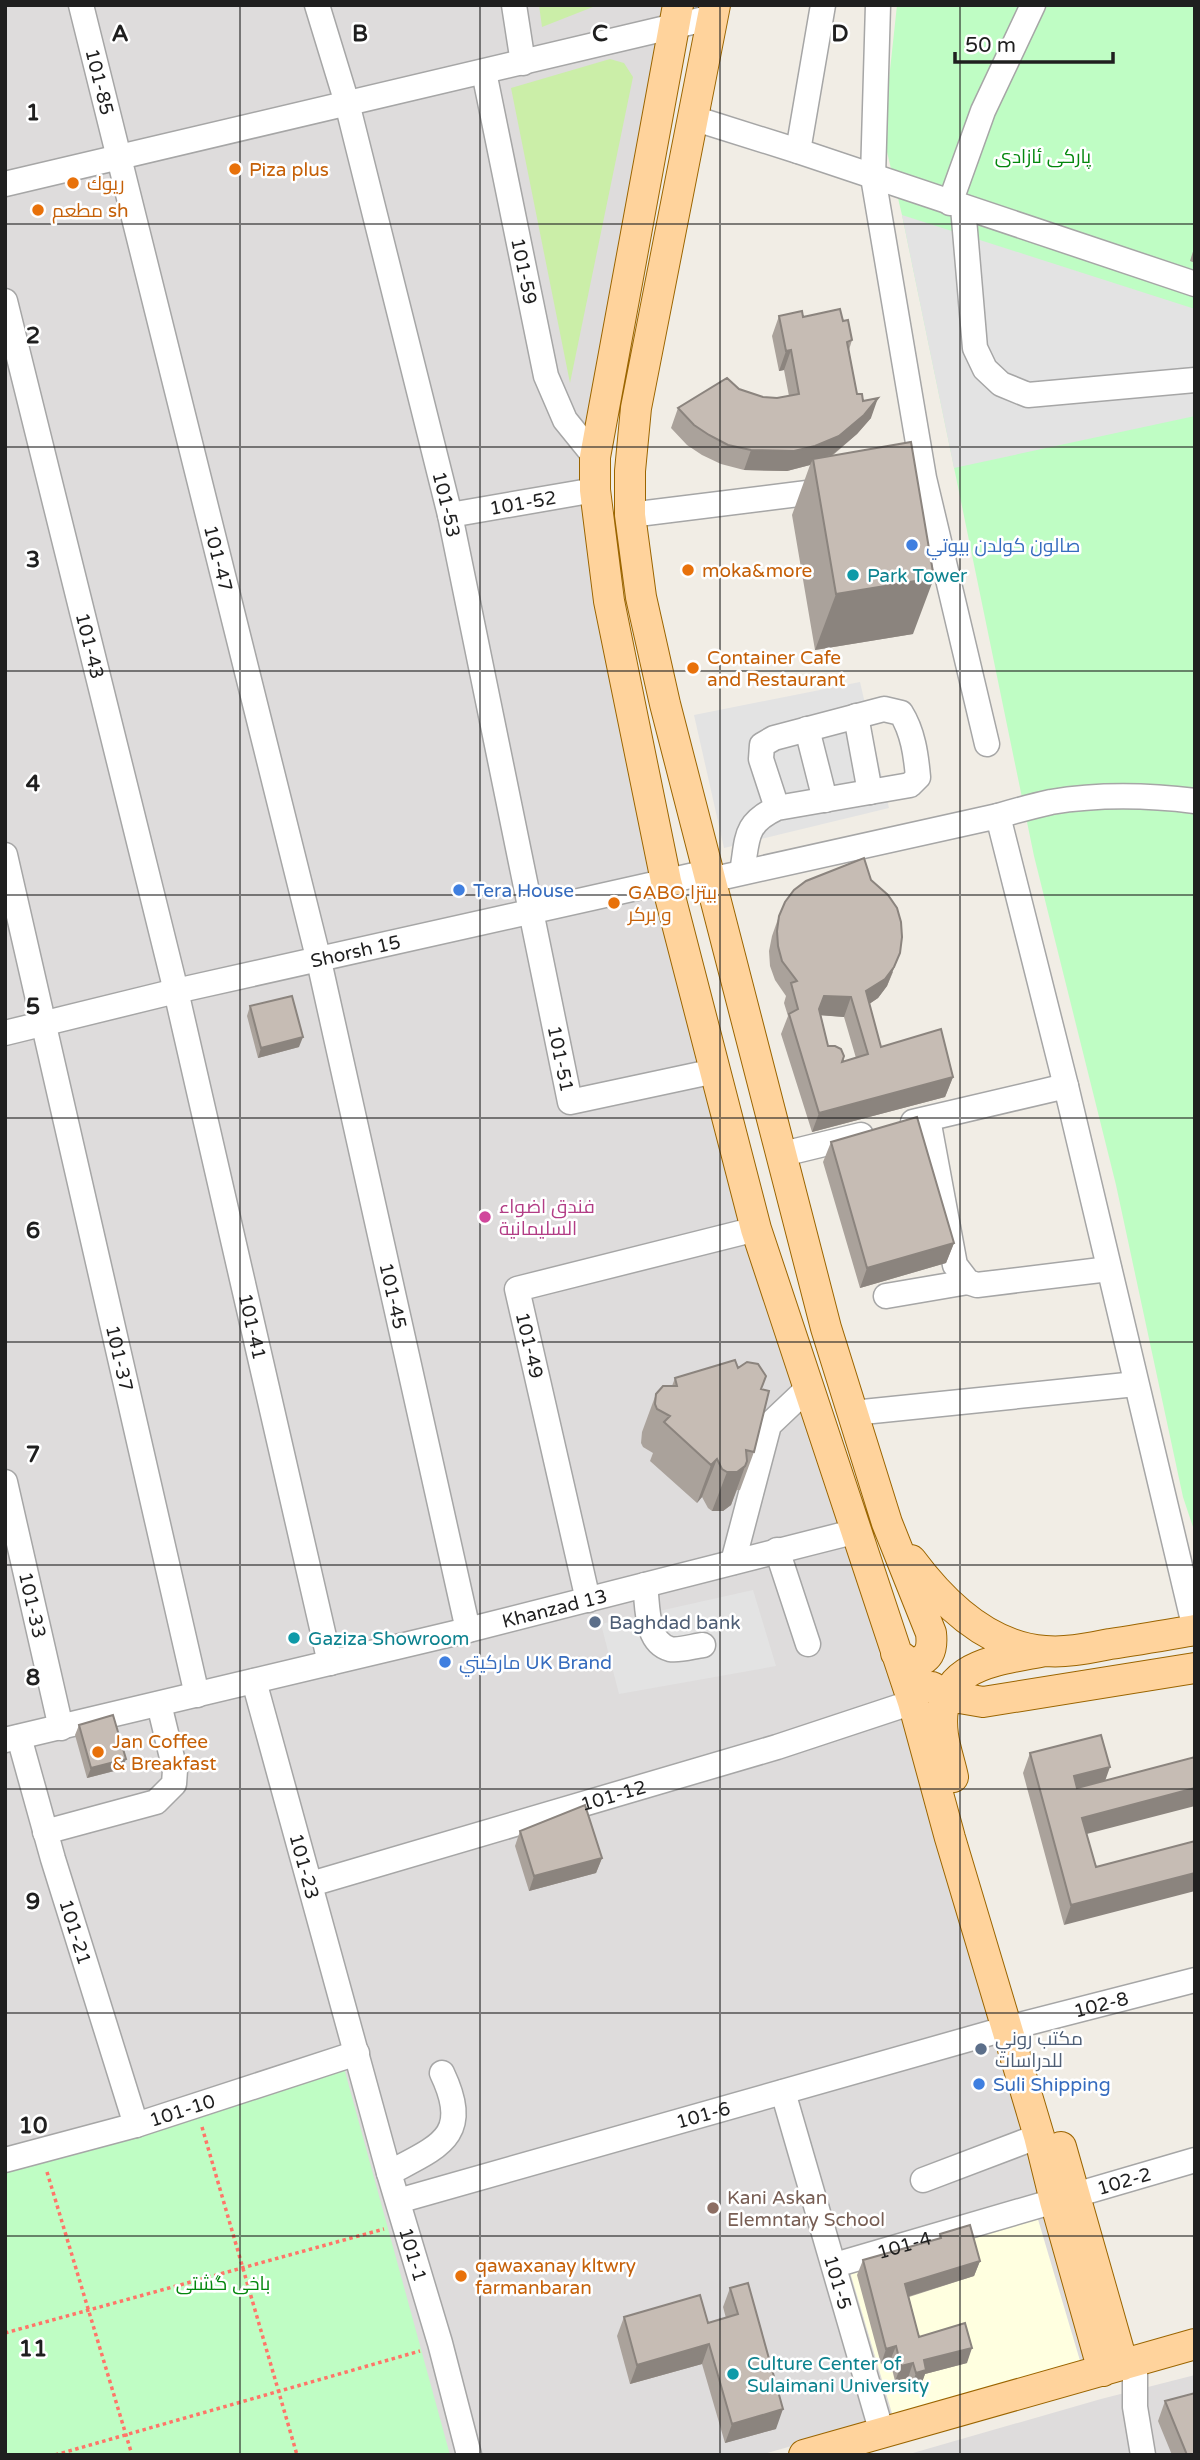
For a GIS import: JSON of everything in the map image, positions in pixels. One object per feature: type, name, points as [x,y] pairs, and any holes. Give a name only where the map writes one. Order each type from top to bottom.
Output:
[{"type":"main road","points":[[714,11],[636,408],[630,471],[630,515],[641,597],[665,704],[826,1328],[887,1523],[931,1633],[932,1642],[928,1656],[921,1662],[911,1664],[896,1653]]},
{"type":"main road","points":[[676,16],[595,457],[594,490],[609,601],[666,881],[756,1229],[913,1702],[950,1838],[1016,2026],[1039,2136],[1065,2198]]},
{"type":"main road","points":[[857,1531],[887,1523]]},
{"type":"main road","points":[[887,1523],[942,1598],[961,1615],[1019,1646],[1045,1651],[1072,1651],[1195,1630]]},
{"type":"main road","points":[[1045,1651],[975,1667],[957,1679],[943,1709],[943,1734],[1016,2026],[1065,2198],[1120,2366]]},
{"type":"main road","points":[[896,1653],[926,1684],[948,1696],[970,1701],[999,1701],[1195,1668]]},
{"type":"main road","points":[[804,2455],[1195,2344]]},
{"type":"street","name":"101-85","points":[[81,5],[119,156]]},
{"type":"street","name":"101-53","points":[[317,5],[347,103],[450,516],[531,911]]},
{"type":"street","points":[[514,5],[523,63]]},
{"type":"street","points":[[798,151],[823,5]]},
{"type":"street","points":[[878,5],[873,177],[924,478],[987,744]]},
{"type":"street","points":[[1033,5],[983,111],[956,205],[975,348],[985,369],[1001,384],[1028,395],[1195,380]]},
{"type":"street","points":[[5,184],[523,63],[676,16],[714,11]]},
{"type":"street","name":"101-59","points":[[484,72],[546,376],[565,419],[595,457]]},
{"type":"street","points":[[693,118],[1195,284]]},
{"type":"street","name":"101-47","points":[[119,156],[319,961]]},
{"type":"street","name":"101-43","points":[[5,301],[177,991]]},
{"type":"street","points":[[898,481],[924,478]]},
{"type":"street","points":[[630,515],[857,486]]},
{"type":"street","name":"101-52","points":[[450,516],[594,490]]},
{"type":"street","points":[[742,873],[749,832],[759,817],[777,808],[910,785],[918,777],[909,725],[901,713],[884,709],[774,738],[762,745],[761,759],[777,808]]},
{"type":"street","points":[[856,716],[870,792]]},
{"type":"street","points":[[807,729],[825,800]]},
{"type":"street","name":"Shorsh 15","points":[[5,1033],[177,991],[666,881],[742,873],[1052,802],[1152,796],[1195,801]]},
{"type":"street","points":[[998,816],[1066,1086],[1195,1630]]},
{"type":"street","name":"101-37","points":[[5,855],[197,1695]]},
{"type":"street","name":"101-51","points":[[531,911],[570,1102],[715,1071]]},
{"type":"street","name":"101-45","points":[[319,961],[468,1630]]},
{"type":"street","name":"101-41","points":[[177,991],[330,1662]]},
{"type":"street","points":[[783,1154],[1066,1086]]},
{"type":"street","points":[[928,1119],[955,1265],[968,1282]]},
{"type":"street","name":"101-49","points":[[587,1601],[517,1289],[756,1229]]},
{"type":"street","points":[[886,1296],[968,1282],[977,1285],[1109,1269]]},
{"type":"street","points":[[853,1413],[1136,1384]]},
{"type":"street","points":[[733,1562],[769,1425],[807,1389]]},
{"type":"street","name":"101-33","points":[[5,1482],[61,1728]]},
{"type":"street","name":"Khanzad 13","points":[[12,1738],[587,1601],[857,1531]]},
{"type":"street","points":[[778,1550],[808,1644]]},
{"type":"street","points":[[645,1585],[651,1630],[660,1644],[672,1650],[703,1645]]},
{"type":"street","name":"101-23","points":[[254,1681],[357,2053]]},
{"type":"street","name":"101-12","points":[[311,1884],[778,1747],[913,1702]]},
{"type":"street","points":[[45,1832],[156,1802],[174,1784],[175,1770],[159,1704]]},
{"type":"street","name":"101-21","points":[[12,1738],[45,1832],[136,2125]]},
{"type":"street","name":"102-8","points":[[1016,2026],[1195,1980]]},
{"type":"street","name":"101-6","points":[[401,2212],[783,2092],[1016,2026]]},
{"type":"street","name":"101-10","points":[[5,2160],[136,2125],[357,2053]]},
{"type":"street","name":"101-1","points":[[357,2053],[440,2343],[469,2455]]},
{"type":"street","points":[[390,2173],[438,2147],[450,2130],[456,2116],[452,2094],[442,2073]]},
{"type":"street","name":"101-5","points":[[783,2092],[882,2433]]},
{"type":"street","points":[[923,2179],[1039,2136]]},
{"type":"street","name":"102-2","points":[[1065,2198],[1195,2161]]},
{"type":"street","name":"101-4","points":[[835,2265],[1065,2198]]},
{"type":"street","points":[[1120,2366],[1135,2407],[1143,2455]]},
{"type":"path","points":[[201,2122],[296,2455]]},
{"type":"path","points":[[46,2169],[132,2455]]},
{"type":"path","points":[[5,2333],[242,2267],[401,2212]]},
{"type":"path","points":[[55,2455],[421,2351],[440,2343]]},
{"type":"shaded area","points":[[5,5],[681,5],[595,490],[666,881],[807,1389],[1089,2361],[760,2455],[5,2455]]},
{"type":"shaded area","points":[[902,215],[1195,309],[1195,416],[954,468]]},
{"type":"shaded area","points":[[860,682],[889,808],[724,848],[694,715]]},
{"type":"shaded area","points":[[753,1590],[776,1666],[619,1694],[601,1624]]},
{"type":"shaded area","points":[[1037,2216],[1081,2364],[894,2420],[850,2272]]},
{"type":"shaded area","points":[[1195,2375],[1195,2455],[906,2455],[1101,2399]]},
{"type":"green space","points":[[539,5],[598,5],[542,27]]},
{"type":"green space","name":"پارکی ئازادی","points":[[897,5],[1195,5],[1195,1533],[1183,1497],[1116,1185],[1034,856],[902,215],[883,135]]},
{"type":"green space","points":[[610,59],[624,63],[633,77],[570,383],[511,88]]},
{"type":"green space","name":"باخی گشتی","points":[[344,2068],[450,2455],[5,2455],[5,2169]]},
{"type":"building","points":[[840,309],[843,321],[848,320],[852,340],[847,342],[857,394],[862,394],[863,401],[878,398],[864,415],[839,436],[794,451],[751,450],[728,445],[709,435],[694,425],[678,408],[727,378],[739,389],[763,397],[777,398],[799,394],[791,350],[786,351],[779,316],[802,311],[803,317]]},
{"type":"building","points":[[911,442],[934,578],[836,594],[813,459]]},
{"type":"building","points":[[864,858],[871,880],[888,895],[897,908],[901,922],[900,953],[894,967],[885,979],[866,991],[881,1047],[941,1029],[953,1077],[819,1113],[789,1014],[798,1009],[791,983],[797,981],[782,961],[777,931],[785,902],[794,890],[806,881]],"holes":[[[824,996],[851,997],[868,1054],[842,1062],[844,1056],[841,1049],[828,1046],[819,1009]]]},
{"type":"building","points":[[292,996],[303,1037],[261,1048],[250,1006]]},
{"type":"building","points":[[917,1117],[954,1243],[867,1268],[831,1142]]},
{"type":"building","points":[[735,1360],[738,1368],[747,1362],[758,1364],[766,1376],[761,1389],[769,1391],[754,1452],[746,1450],[745,1466],[737,1472],[727,1472],[722,1469],[717,1459],[711,1465],[664,1422],[670,1416],[657,1409],[655,1404],[656,1394],[663,1386],[677,1386],[675,1378]]},
{"type":"building","name":"Jan Coffee & Breakfast","points":[[113,1715],[126,1759],[91,1768],[79,1725]]},
{"type":"building","points":[[1101,1735],[1110,1767],[1074,1776],[1077,1788],[1195,1757],[1195,1788],[1082,1818],[1096,1867],[1195,1841],[1195,1873],[1071,1905],[1030,1753]]},
{"type":"building","points":[[585,1805],[602,1858],[534,1876],[520,1831]]},
{"type":"building","points":[[970,2225],[980,2261],[905,2284],[919,2337],[965,2323],[972,2348],[924,2360],[926,2370],[916,2373],[913,2363],[901,2366],[896,2346],[886,2349],[863,2260],[941,2238],[940,2234]]},
{"type":"building","name":"Culture Center of Sulaimani University","points":[[748,2283],[783,2409],[732,2424],[709,2344],[637,2365],[624,2317],[700,2295],[708,2323],[738,2314],[730,2288]]},
{"type":"building","points":[[1195,2393],[1195,2455],[1187,2455],[1165,2401]]},
{"type":"place","name":"Piza plus","points":[[235,169]]},
{"type":"place","name":"ريوك","points":[[73,183]]},
{"type":"place","name":"مطعم sh","points":[[38,210]]},
{"type":"place","name":"صالون كولدن بيوتي","points":[[912,545]]},
{"type":"place","name":"moka&more","points":[[688,570]]},
{"type":"place","name":"Park Tower","points":[[853,575]]},
{"type":"place","name":"Container Cafe and Restaurant","points":[[693,668]]},
{"type":"place","name":"Tera House","points":[[459,890]]},
{"type":"place","name":"GABO بيتزا و بركر","points":[[614,903]]},
{"type":"place","name":"فندق اضواء السليمانية","points":[[485,1217]]},
{"type":"place","name":"Baghdad bank","points":[[595,1622]]},
{"type":"place","name":"Gaziza Showroom","points":[[294,1638]]},
{"type":"place","name":"مارکيتي UK Brand","points":[[445,1662]]},
{"type":"place","name":"Jan Coffee & Breakfast","points":[[98,1752]]},
{"type":"place","name":"مكتب روني للدراسات","points":[[981,2049]]},
{"type":"place","name":"Suli Shipping","points":[[979,2084]]},
{"type":"place","name":"Kani Askan Elemntary School","points":[[713,2208]]},
{"type":"place","name":"qawaxanay kltwry farmanbaran","points":[[461,2276]]},
{"type":"place","name":"Culture Center of Sulaimani University","points":[[733,2374]]}]
